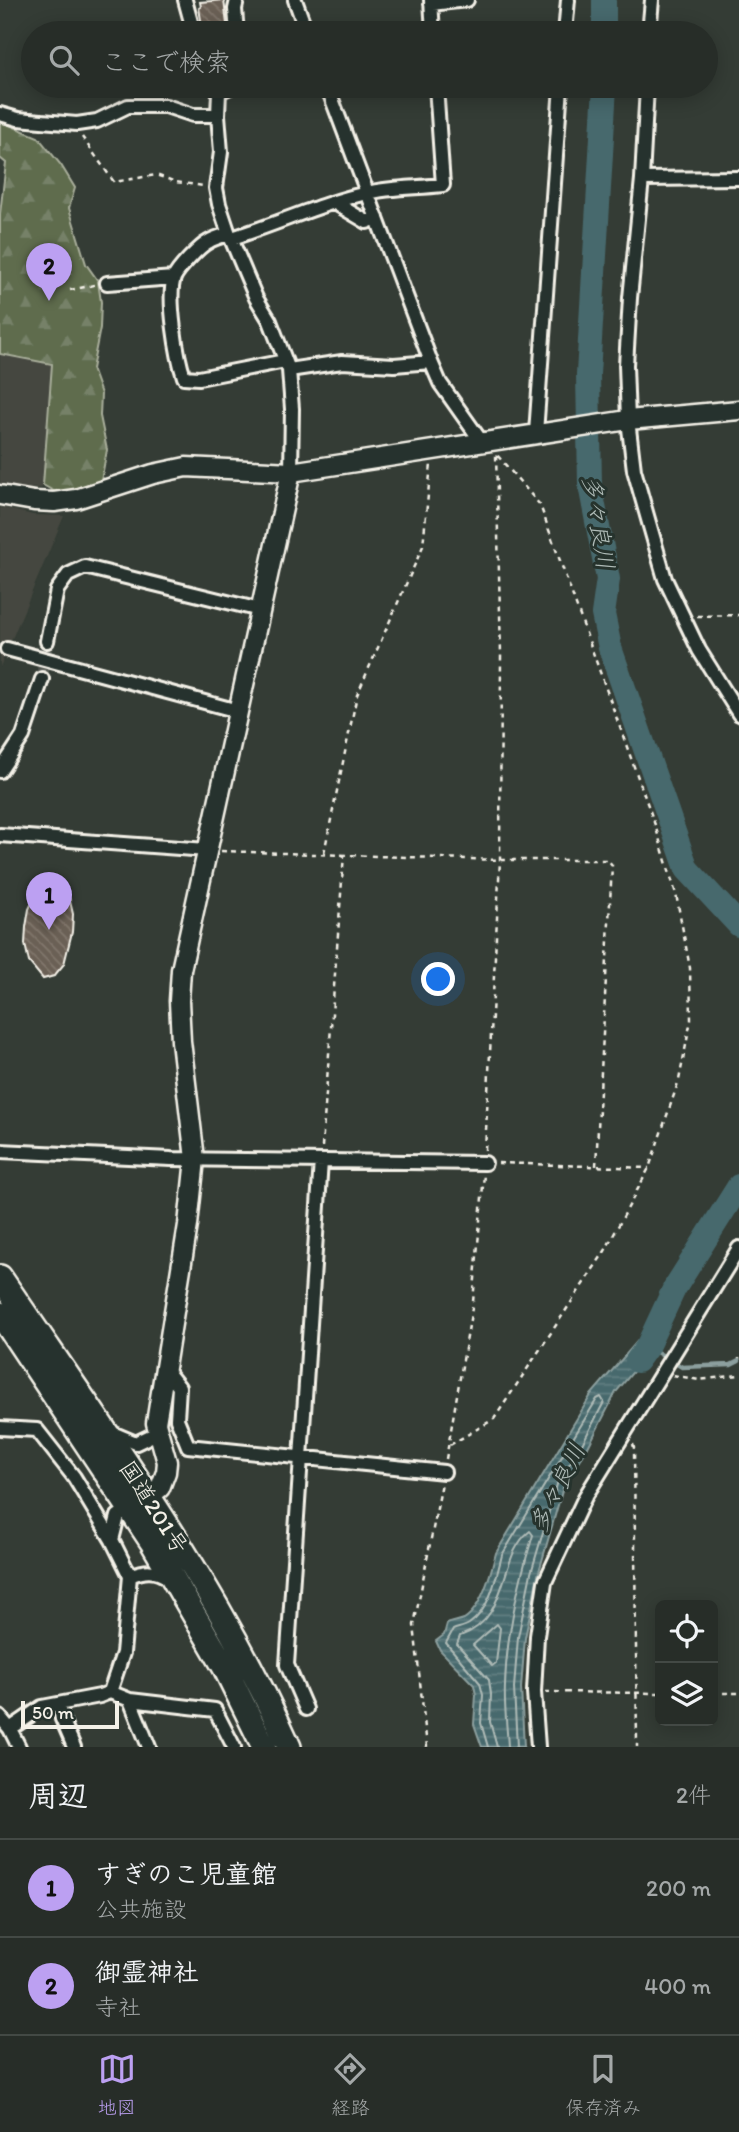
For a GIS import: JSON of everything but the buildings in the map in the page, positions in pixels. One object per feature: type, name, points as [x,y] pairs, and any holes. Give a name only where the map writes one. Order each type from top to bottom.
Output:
[{"type":"highway","name":"国道201号","points":[[0,1277],[103,1429],[177,1584],[225,1668],[264,1747]]},
{"type":"highway","name":"国道201号","points":[[0,1314],[140,1502],[246,1658],[289,1747]]},
{"type":"street","points":[[185,0],[191,21]]},
{"type":"street","points":[[236,21],[237,0]]},
{"type":"street","points":[[295,0],[303,21]]},
{"type":"street","points":[[432,21],[431,2],[467,0]]},
{"type":"street","points":[[566,21],[568,0]]},
{"type":"street","points":[[650,21],[652,0]]},
{"type":"street","points":[[112,1540],[118,1516],[160,1488],[166,1472],[167,1462],[158,1433],[157,1412],[188,1225],[195,1159],[181,1041],[181,970],[291,472],[292,408],[287,366],[271,321],[256,298],[231,236],[216,188],[221,152],[217,98]]},
{"type":"street","points":[[332,98],[440,383],[490,445]]},
{"type":"street","points":[[431,362],[394,365],[342,362],[287,366],[199,378],[184,376],[179,360],[173,303],[174,278],[209,241],[275,225],[293,215],[368,192],[443,185],[437,98]]},
{"type":"street","points":[[540,433],[560,98]]},
{"type":"street","points":[[646,98],[642,178],[630,298],[625,420],[634,470],[665,579],[699,650],[739,714]]},
{"type":"street","points":[[0,114],[18,119],[77,124],[97,121],[128,106],[166,106],[193,115],[218,115]]},
{"type":"street","points":[[642,178],[739,178]]},
{"type":"street","points":[[335,203],[368,222],[377,218]]},
{"type":"street","points":[[107,283],[174,278]]},
{"type":"street","points":[[0,495],[34,502],[54,502],[76,499],[153,474],[186,467],[291,472],[432,450],[490,445],[540,433],[625,420],[739,410]]},
{"type":"street","points":[[47,642],[57,590],[68,575],[85,567],[260,610]]},
{"type":"street","points":[[7,649],[238,711]]},
{"type":"street","points":[[0,771],[23,736],[42,678]]},
{"type":"street","points":[[0,835],[208,850]]},
{"type":"street","points":[[0,1151],[195,1159],[485,1163]]},
{"type":"street","points":[[306,1709],[287,1665],[321,1161]]},
{"type":"street","points":[[538,1747],[534,1692],[537,1636],[545,1582],[585,1497],[739,1248]]},
{"type":"street","points":[[164,1368],[178,1387],[177,1419],[188,1446],[444,1472]]},
{"type":"street","points":[[0,1428],[37,1430],[74,1476],[130,1576],[123,1653],[110,1692]]},
{"type":"street","points":[[103,1429],[136,1443],[158,1433]]},
{"type":"street","points":[[130,1576],[142,1571],[156,1570],[177,1584]]},
{"type":"street","points":[[10,1729],[42,1707],[110,1692],[130,1700],[215,1710],[234,1747]]},
{"type":"street","points":[[130,1700],[149,1747]]},
{"type":"street","points":[[59,1704],[62,1719],[74,1747]]},
{"type":"street","points":[[0,1717],[19,1747]]},
{"type":"path","points":[[77,124],[84,142],[114,181],[156,175],[176,182],[216,188]]},
{"type":"path","points":[[70,290],[107,283]]},
{"type":"path","points":[[427,1747],[414,1626],[449,1446],[473,1302],[485,1163],[500,860],[501,654],[490,445]]},
{"type":"path","points":[[449,1446],[494,1419],[605,1251],[649,1168],[679,1080],[691,1020],[690,968],[676,894],[655,825],[540,505],[490,445]]},
{"type":"path","points":[[324,853],[357,695],[423,546],[432,450]]},
{"type":"path","points":[[683,617],[739,615]]},
{"type":"path","points":[[208,850],[500,860],[608,860],[612,865],[596,1166]]},
{"type":"path","points":[[321,1161],[344,853]]},
{"type":"path","points":[[485,1163],[649,1168]]},
{"type":"path","points":[[663,1374],[699,1380],[739,1375]]},
{"type":"path","points":[[626,1432],[634,1448],[637,1747]]},
{"type":"path","points":[[534,1692],[655,1693]]},
{"type":"path","points":[[718,1693],[739,1693]]},
{"type":"shaded area","points":[[0,354],[52,363],[42,488],[27,489],[0,483]]},
{"type":"shaded area","points":[[0,507],[33,515],[64,516],[0,667]]},
{"type":"green space","points":[[0,121],[38,137],[61,165],[75,188],[69,208],[86,264],[98,281],[101,302],[100,328],[92,369],[101,394],[100,416],[107,450],[101,481],[82,490],[59,494],[43,485],[52,364],[0,354],[0,214],[6,163],[0,158]]},
{"type":"water","points":[[647,1330],[662,1337],[616,1392],[586,1451],[564,1484],[538,1575],[525,1638],[521,1688],[524,1747],[482,1747],[474,1724],[474,1685],[440,1650],[436,1641],[444,1635],[447,1624],[464,1619],[476,1607],[485,1589],[496,1553],[591,1395]]},
{"type":"waterway","name":"多々良川","points":[[604,0],[604,21]]},
{"type":"waterway","name":"多々良川","points":[[604,98],[588,374],[590,485],[608,579],[603,614],[610,648],[687,869],[739,925]]},
{"type":"waterway","name":"多々良川","points":[[637,1361],[647,1347],[674,1289],[739,1186]]},
{"type":"waterway","points":[[648,1347],[682,1367],[731,1365],[739,1361]]},
{"type":"tunnel","points":[[42,679],[47,641]]},
{"type":"place","name":"御霊神社","points":[[49,301]]},
{"type":"place","name":"すぎのこ児童館","points":[[49,930]]}]
